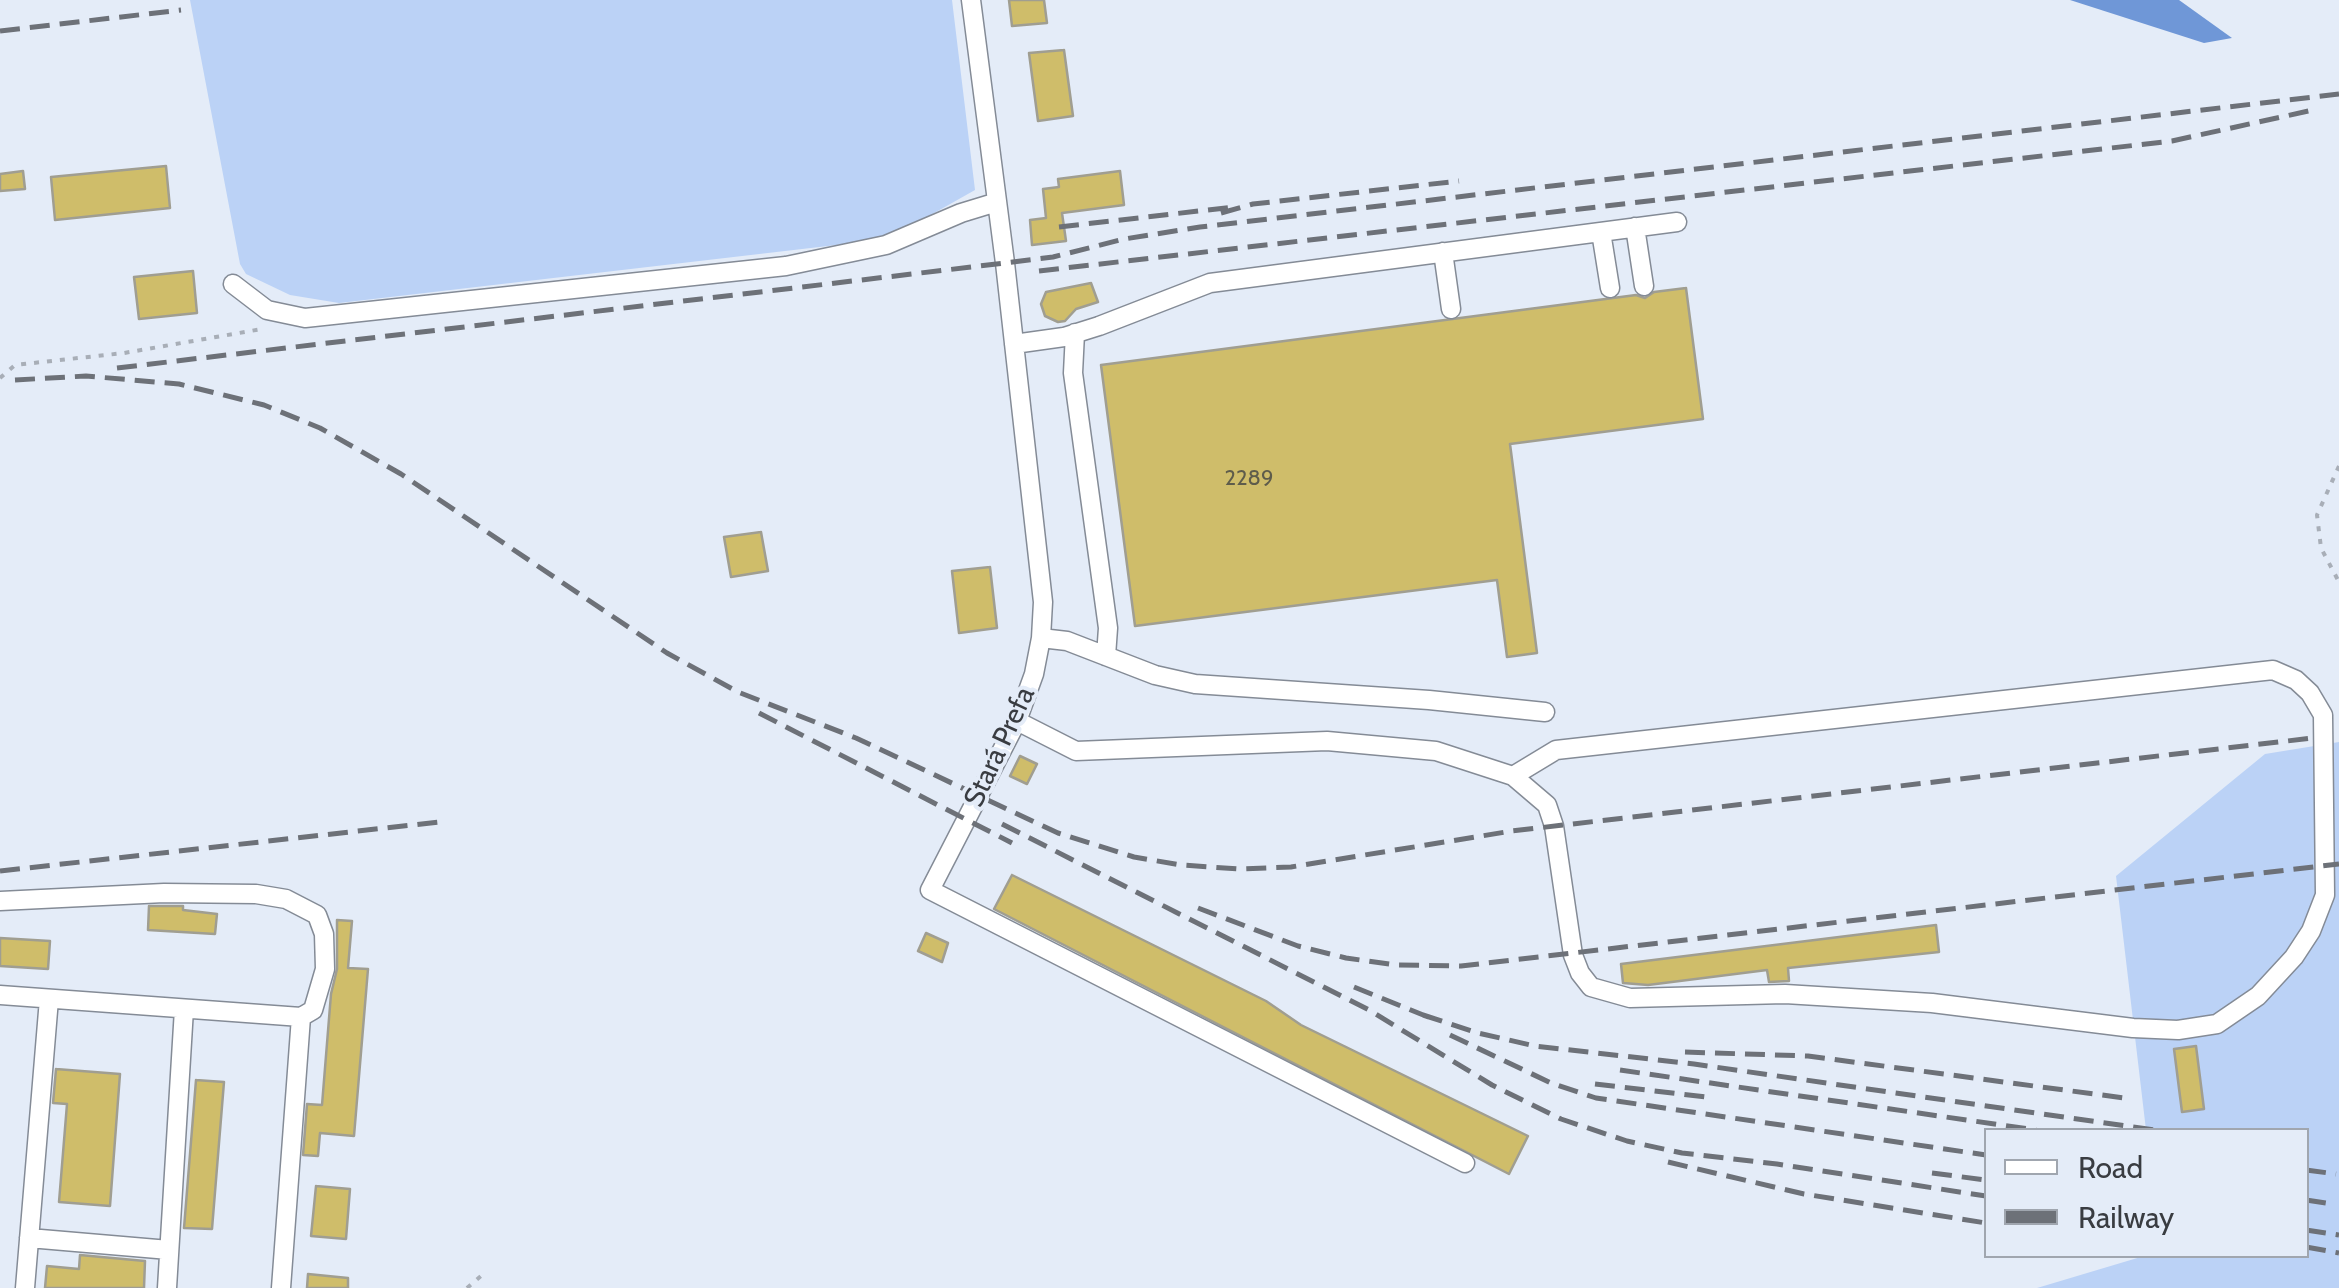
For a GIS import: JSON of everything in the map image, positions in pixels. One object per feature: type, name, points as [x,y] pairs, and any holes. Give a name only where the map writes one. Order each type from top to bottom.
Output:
[{"type":"lane","name":"Stará Prefa","points":[[971,0],[1043,602],[1042,638],[1034,674],[1016,721],[930,890],[1465,1163]]},
{"type":"lane","points":[[234,284],[267,310],[305,318],[324,316],[786,266],[886,245],[997,202]]},
{"type":"lane","points":[[1014,344],[1075,334],[1210,282],[1677,222]]},
{"type":"lane","points":[[1635,228],[1644,286]]},
{"type":"lane","points":[[1602,232],[1610,288]]},
{"type":"lane","points":[[1444,252],[1451,308]]},
{"type":"lane","points":[[1075,334],[1073,374],[1108,628],[1106,656]]},
{"type":"lane","points":[[1050,339],[1073,374]]},
{"type":"lane","points":[[1042,638],[1066,641],[1156,675],[1195,684],[1545,712]]},
{"type":"lane","points":[[1016,721],[1076,751],[1328,741],[1436,751],[1513,776],[1546,805],[1550,815],[1573,955],[1580,974],[1591,987],[1630,998],[1784,994],[1877,999],[2178,1030],[2217,1024],[2258,996],[2276,979],[2311,931],[2326,895],[2322,715],[2310,693],[2296,680],[2273,670],[1556,750],[1513,776]]},
{"type":"lane","points":[[0,901],[164,893],[256,894],[286,900],[316,915],[324,934],[325,969],[313,1010],[300,1017],[0,995]]},
{"type":"lane","points":[[25,1288],[49,998]]},
{"type":"lane","points":[[167,1288],[184,1009]]},
{"type":"lane","points":[[280,1288],[300,1017]]},
{"type":"lane","points":[[30,1238],[169,1250]]},
{"type":"path","points":[[0,378],[15,365],[124,354],[275,326]]},
{"type":"path","points":[[2339,466],[2317,515],[2320,548],[2339,582]]},
{"type":"path","points":[[467,1288],[480,1276]]},
{"type":"shaded area","points":[[190,0],[952,0],[975,190],[888,239],[339,303],[290,295],[246,274],[240,264]]},
{"type":"shaded area","points":[[2339,742],[2339,1288],[2037,1288],[2137,1258],[2309,1258],[2309,1128],[2146,1128],[2116,876],[2265,754]]},
{"type":"water","points":[[2070,0],[2179,0],[2232,38],[2204,43]]},
{"type":"building","points":[[1009,0],[1044,0],[1047,23],[1012,26]]},
{"type":"building","points":[[1064,50],[1073,116],[1038,121],[1029,53]]},
{"type":"building","points":[[166,166],[170,208],[55,220],[51,177]]},
{"type":"building","points":[[23,171],[25,189],[0,191],[0,174]]},
{"type":"building","points":[[1120,171],[1124,205],[1062,213],[1066,241],[1032,245],[1030,220],[1046,218],[1043,189],[1059,187],[1058,179]]},
{"type":"building","points":[[193,271],[197,313],[139,319],[134,277]]},
{"type":"building","points":[[1091,283],[1098,302],[1076,309],[1065,321],[1045,316],[1041,304],[1046,292]]},
{"type":"building","points":[[1686,288],[1703,419],[1510,444],[1537,653],[1507,657],[1497,580],[1135,626],[1101,365],[1636,295],[1645,298],[1654,292]]},
{"type":"building","points":[[761,532],[768,571],[731,577],[724,537]]},
{"type":"building","points":[[990,567],[997,628],[959,633],[952,571]]},
{"type":"building","points":[[1020,756],[1037,764],[1027,784],[1010,776]]},
{"type":"building","points":[[1012,875],[1266,1001],[1301,1025],[1528,1136],[1509,1174],[994,909]]},
{"type":"building","points":[[149,906],[183,906],[183,910],[217,914],[215,934],[148,930]]},
{"type":"building","points":[[337,920],[352,921],[348,968],[368,969],[354,1136],[320,1133],[318,1156],[303,1155],[307,1104],[322,1105],[331,994],[337,969]]},
{"type":"building","points":[[1936,925],[1939,952],[1788,968],[1789,981],[1769,982],[1767,970],[1648,985],[1623,983],[1621,964]]},
{"type":"building","points":[[926,933],[948,943],[942,962],[918,951]]},
{"type":"building","points":[[0,938],[50,941],[48,969],[0,966]]},
{"type":"building","points":[[2196,1046],[2204,1109],[2182,1112],[2174,1049]]},
{"type":"building","points":[[56,1069],[120,1074],[110,1206],[59,1202],[67,1104],[53,1103]]},
{"type":"building","points":[[196,1080],[224,1082],[212,1229],[184,1228]]},
{"type":"building","points":[[316,1186],[350,1189],[346,1239],[311,1236]]},
{"type":"building","points":[[80,1255],[145,1261],[144,1288],[45,1288],[47,1266],[79,1269]]},
{"type":"building","points":[[308,1274],[348,1278],[348,1288],[307,1288]]},
{"type":"railway","points":[[0,31],[181,10]]},
{"type":"railway","points":[[117,368],[1053,257],[1124,239],[1200,227],[2339,94]]},
{"type":"railway","points":[[1039,271],[2172,141],[2313,110]]},
{"type":"railway","points":[[1221,213],[1253,204],[1459,181]]},
{"type":"railway","points":[[1059,227],[1234,207]]},
{"type":"railway","points":[[15,380],[86,376],[179,384],[264,405],[320,428],[401,474],[667,653],[738,692],[856,738],[1058,833],[1134,857],[1181,865],[1291,867],[1512,831],[2313,738]]},
{"type":"railway","points":[[759,713],[1012,843]]},
{"type":"railway","points":[[0,871],[439,822]]},
{"type":"railway","points":[[1002,824],[1369,1010],[1492,1085],[1561,1119],[1627,1141],[1682,1153],[1984,1196]]},
{"type":"railway","points":[[1198,908],[1298,946],[1346,958],[1396,965],[1461,966],[2339,864]]},
{"type":"railway","points":[[1354,987],[1433,1019]]},
{"type":"railway","points":[[1423,1015],[1535,1046],[1694,1064],[2140,1128]]},
{"type":"railway","points":[[1450,1035],[1551,1083],[1596,1098],[1984,1155]]},
{"type":"railway","points":[[1685,1052],[1808,1056],[2132,1099]]},
{"type":"railway","points":[[1620,1070],[2022,1128]]},
{"type":"railway","points":[[1595,1084],[1714,1098]]},
{"type":"railway","points":[[1668,1162],[1804,1194],[1984,1223]]},
{"type":"railway","points":[[2309,1170],[2336,1174]]},
{"type":"railway","points":[[1932,1173],[1984,1180]]},
{"type":"railway","points":[[2309,1200],[2332,1204]]},
{"type":"railway","points":[[2309,1230],[2339,1235]]},
{"type":"railway","points":[[2309,1248],[2339,1253]]}]
